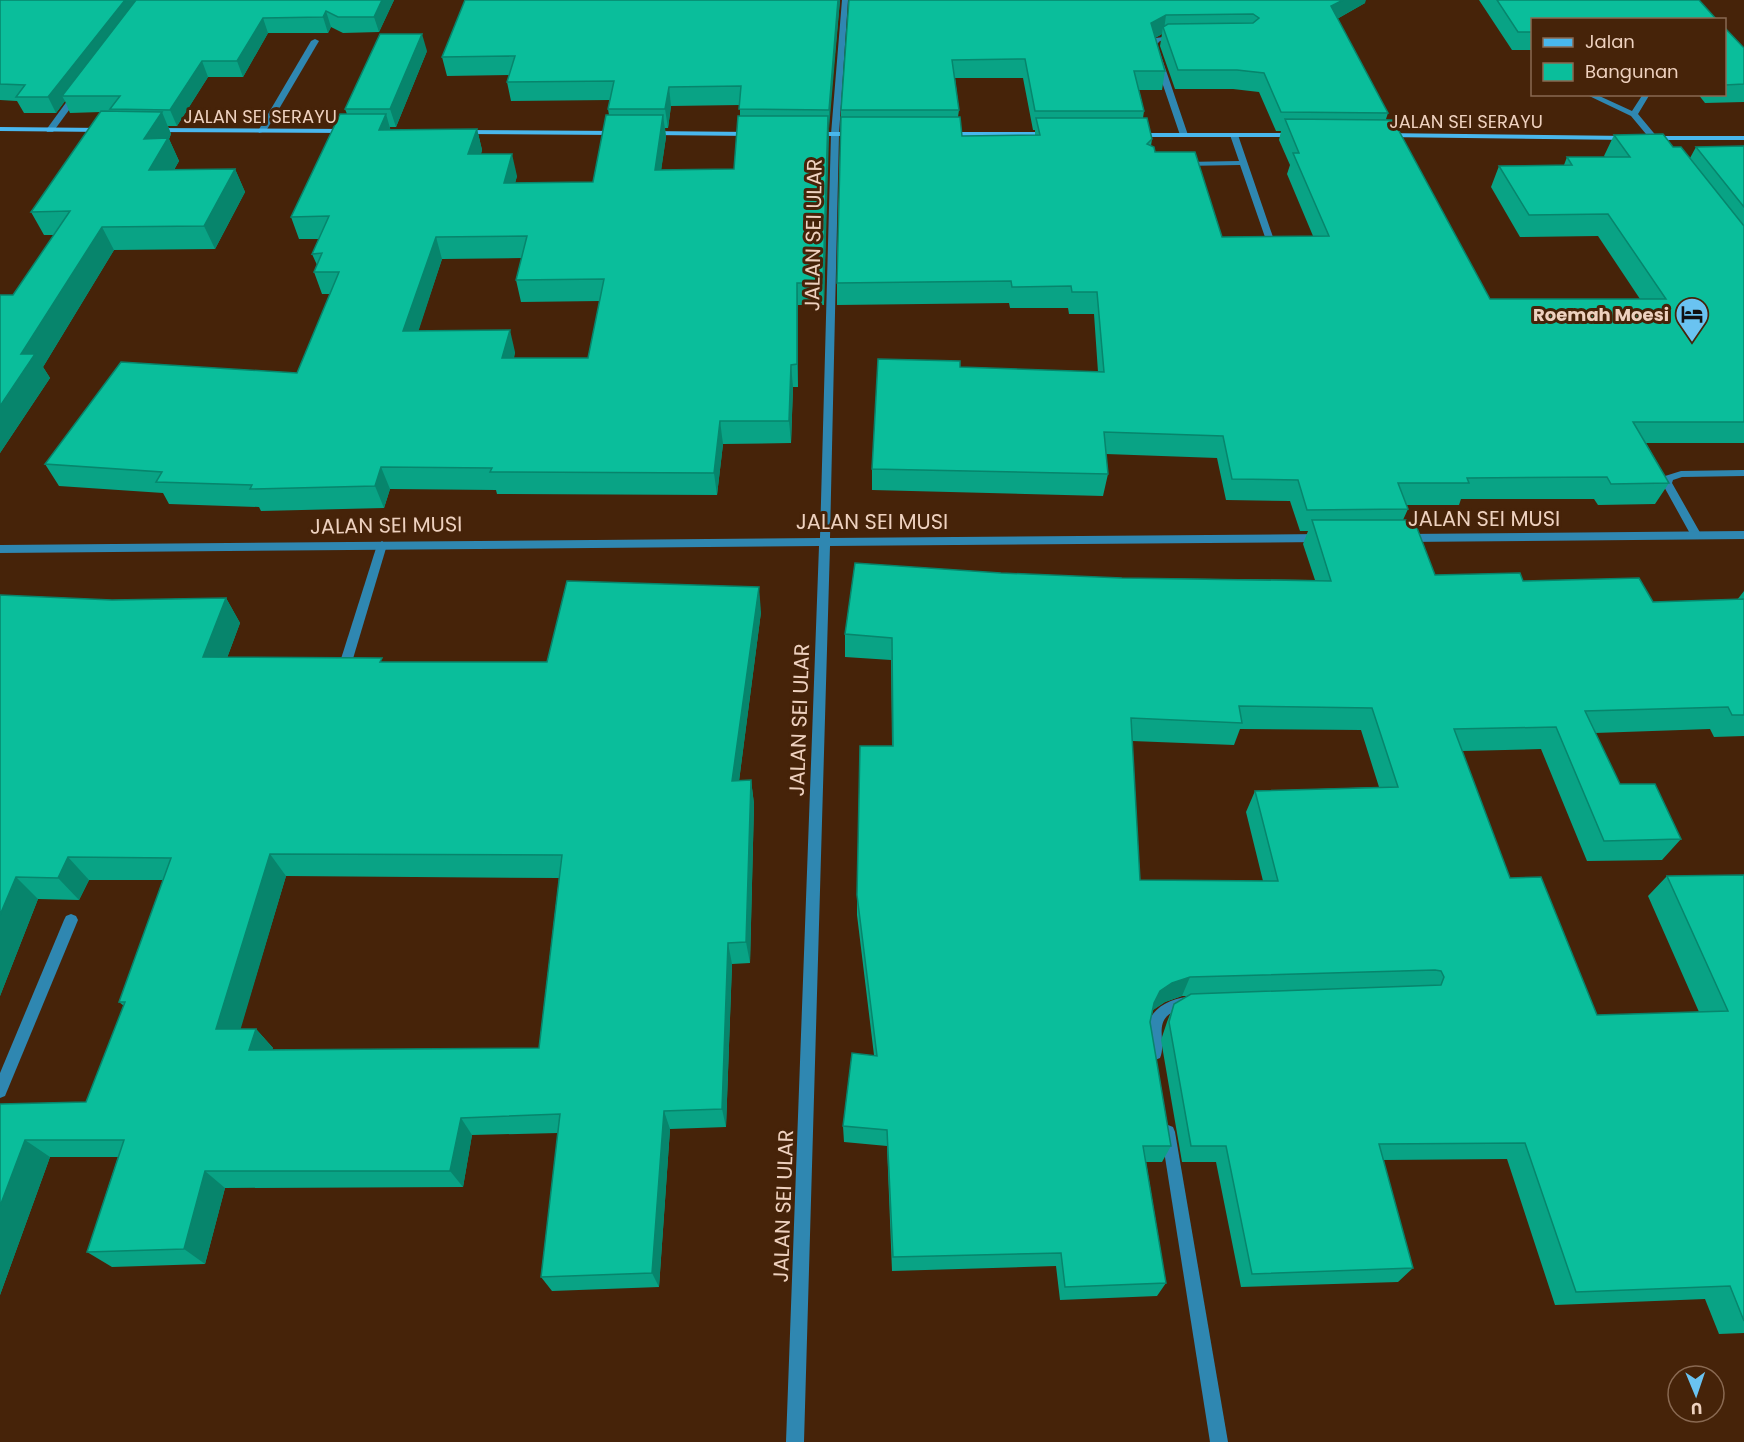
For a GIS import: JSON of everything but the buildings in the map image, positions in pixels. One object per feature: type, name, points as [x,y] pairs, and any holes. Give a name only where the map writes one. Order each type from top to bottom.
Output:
[{"type":"street","name":"JALAN SEI ULAR","points":[[795,1442],[825,540],[835,134],[845,0]]},
{"type":"street","points":[[1184,135],[1153,45],[1158,39],[1185,38]]},
{"type":"street","points":[[262,131],[315,40]]},
{"type":"street","points":[[50,130],[84,84]]},
{"type":"street","points":[[1593,96],[1634,114],[1661,147]]},
{"type":"street","points":[[1634,114],[1646,96]]},
{"type":"street","points":[[0,129],[109,130]]},
{"type":"street","name":"JALAN SEI SERAYU","points":[[144,130],[358,131]]},
{"type":"street","points":[[453,132],[632,133]]},
{"type":"street","points":[[644,133],[764,134]]},
{"type":"street","points":[[799,134],[870,134]]},
{"type":"street","points":[[940,134],[1056,134]]},
{"type":"street","points":[[1126,135],[1305,135]]},
{"type":"street","points":[[1234,135],[1270,240]]},
{"type":"street","name":"JALAN SEI SERAYU","points":[[1376,135],[1744,138]]},
{"type":"street","points":[[1173,164],[1243,163]]},
{"type":"street","points":[[1697,536],[1667,483],[1669,478],[1681,474],[1744,473]]},
{"type":"street","name":"JALAN SEI MUSI","points":[[1398,538],[1744,535]]},
{"type":"street","name":"JALAN SEI MUSI","points":[[0,549],[825,540],[1339,538]]},
{"type":"street","points":[[346,662],[382,545]]},
{"type":"street","points":[[0,1091],[71,920]]},
{"type":"street","points":[[1156,1064],[1152,1040],[1154,1022],[1164,1010],[1182,1004],[1206,1003]]},
{"type":"street","points":[[1166,1123],[1219,1442]]},
{"type":"place","name":"Roemah Moesi","points":[[1692,343]]}]
